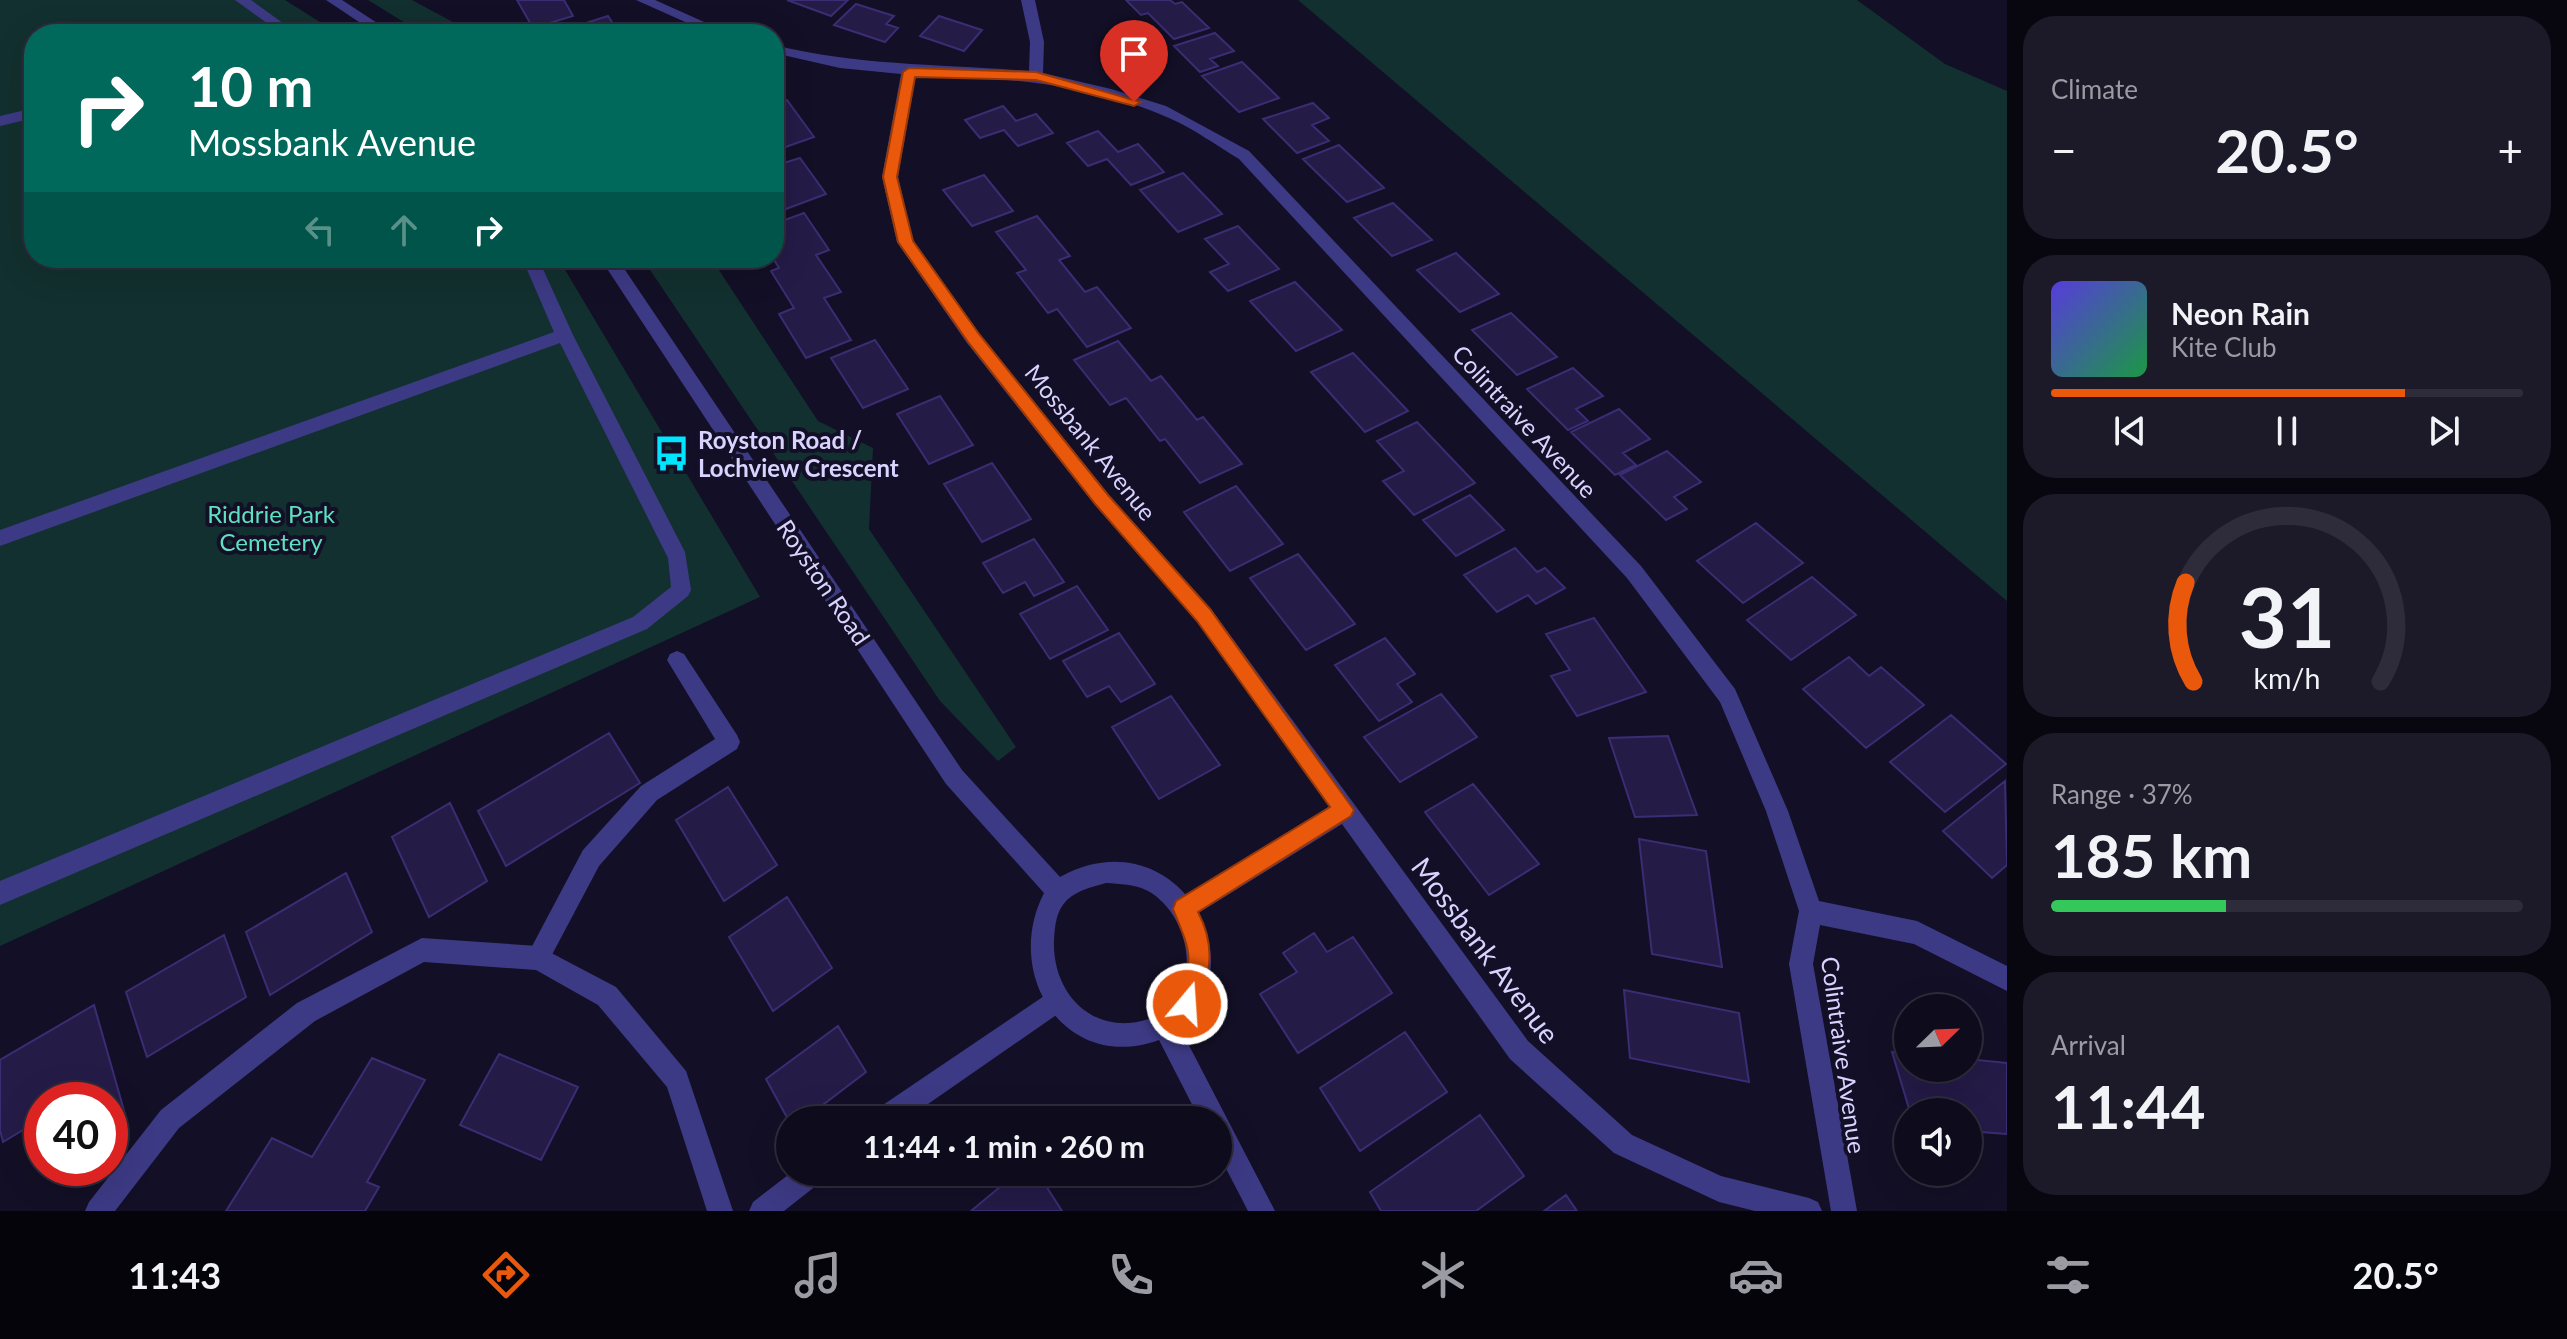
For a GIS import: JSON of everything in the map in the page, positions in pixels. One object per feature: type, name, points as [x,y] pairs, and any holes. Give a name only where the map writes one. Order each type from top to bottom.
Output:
[{"type":"street","points":[[242,0],[277,24]]},
{"type":"street","points":[[333,0],[371,24]]},
{"type":"street","points":[[643,0],[700,24]]},
{"type":"street","points":[[1028,0],[1037,42],[1036,76]]},
{"type":"street","name":"Colintraive Avenue","points":[[784,52],[816,62],[909,72],[1036,76],[1113,95],[1175,115],[1244,155],[1634,572],[1728,696],[1777,811],[1811,911],[1801,964],[1844,1211]]},
{"type":"street","name":"Mossbank Avenue","points":[[909,72],[890,177],[905,242],[973,338],[1102,500],[1204,615],[1519,1050],[1623,1144],[1719,1189],[1809,1211]]},
{"type":"street","points":[[0,121],[24,115]]},
{"type":"street","points":[[0,893],[640,623],[681,590],[678,558],[564,335],[534,268]]},
{"type":"street","name":"Royston Road","points":[[615,268],[954,777],[1058,892]]},
{"type":"street","points":[[0,538],[564,335]]},
{"type":"street","points":[[538,958],[591,858],[620,825],[649,793],[729,742],[677,660]]},
{"type":"street","points":[[1184,909],[1344,810]]},
{"type":"street","points":[[1106,872],[1133,873],[1159,884],[1184,909],[1192,922],[1200,950],[1199,978],[1187,1004],[1165,1025],[1139,1036],[1109,1035],[1082,1025],[1056,1000],[1049,989],[1040,960],[1045,916],[1058,892],[1081,877],[1106,872]]},
{"type":"street","points":[[1811,911],[1917,933],[2007,979]]},
{"type":"street","points":[[98,1211],[170,1119],[306,1012],[422,950],[538,958],[607,996],[677,1080],[720,1211]]},
{"type":"street","points":[[903,1106],[1056,1000]]},
{"type":"street","points":[[1165,1025],[1207,1106]]},
{"type":"street","points":[[1232,1154],[1262,1211]]},
{"type":"street","points":[[762,1211],[795,1186]]},
{"type":"green space","name":"Riddrie Park Cemetery","points":[[0,0],[285,0],[323,24],[24,24],[24,268],[564,268],[760,597],[0,946]]},
{"type":"green space","points":[[368,0],[412,0],[456,24],[407,24]]},
{"type":"green space","points":[[1298,0],[1857,0],[1945,64],[2007,91],[2007,601]]},
{"type":"green space","points":[[649,268],[718,268],[818,421],[873,448],[869,529],[1016,747],[998,761],[940,701]]},
{"type":"building","points":[[517,0],[564,0],[573,16],[546,24],[531,24]]},
{"type":"building","points":[[787,0],[848,0],[831,16]]},
{"type":"building","points":[[1126,0],[1182,2],[1209,28],[1174,39],[1148,13],[1141,15]]},
{"type":"building","points":[[856,4],[894,16],[886,24],[898,28],[885,42],[834,25]]},
{"type":"building","points":[[608,16],[613,24],[583,24]]},
{"type":"building","points":[[939,16],[982,30],[964,51],[920,36]]},
{"type":"building","points":[[1215,33],[1234,51],[1210,59],[1218,66],[1200,72],[1174,46]]},
{"type":"building","points":[[1242,62],[1279,98],[1239,112],[1202,76]]},
{"type":"building","points":[[787,100],[814,137],[784,148],[784,101]]},
{"type":"building","points":[[1313,103],[1329,118],[1312,125],[1329,141],[1297,153],[1263,119]]},
{"type":"building","points":[[1003,106],[1016,121],[1036,114],[1053,133],[1018,146],[1004,130],[980,138],[965,120]]},
{"type":"building","points":[[1098,131],[1118,152],[1138,144],[1164,172],[1131,185],[1107,159],[1088,166],[1067,143]]},
{"type":"building","points":[[1339,145],[1384,188],[1347,202],[1303,159]]},
{"type":"building","points":[[800,158],[826,194],[786,209],[784,163]]},
{"type":"building","points":[[1183,173],[1222,214],[1178,232],[1140,190]]},
{"type":"building","points":[[984,175],[1013,211],[972,226],[943,190]]},
{"type":"building","points":[[1393,203],[1432,240],[1392,256],[1354,218]]},
{"type":"building","points":[[804,213],[829,250],[816,255],[841,292],[824,298],[851,340],[806,358],[779,314],[794,308],[771,271],[784,268],[784,220]]},
{"type":"building","points":[[1037,216],[1070,256],[1059,260],[1085,292],[1097,287],[1131,328],[1087,347],[1057,309],[1048,313],[1017,273],[1026,270],[996,232]]},
{"type":"building","points":[[1238,226],[1279,269],[1228,291],[1210,272],[1229,264],[1205,239]]},
{"type":"building","points":[[1456,253],[1499,294],[1460,312],[1417,270]]},
{"type":"building","points":[[1295,282],[1342,330],[1296,351],[1250,301]]},
{"type":"building","points":[[1511,313],[1557,357],[1517,375],[1472,330]]},
{"type":"building","points":[[875,340],[908,389],[863,408],[831,358]]},
{"type":"building","points":[[1118,341],[1151,381],[1161,376],[1197,420],[1203,417],[1242,464],[1200,483],[1165,439],[1160,441],[1126,398],[1110,405],[1074,360]]},
{"type":"building","points":[[1353,353],[1408,411],[1365,432],[1311,372]]},
{"type":"building","points":[[1573,368],[1603,396],[1576,409],[1588,421],[1568,430],[1527,389]]},
{"type":"building","points":[[940,396],[973,445],[929,464],[897,414]]},
{"type":"building","points":[[1619,409],[1650,439],[1623,453],[1636,465],[1615,475],[1571,432]]},
{"type":"building","points":[[1417,422],[1475,483],[1414,515],[1383,481],[1404,471],[1377,441]]},
{"type":"building","points":[[1667,451],[1701,482],[1674,497],[1687,509],[1666,520],[1620,475]]},
{"type":"building","points":[[992,463],[1031,519],[982,542],[944,484]]},
{"type":"building","points":[[1236,486],[1283,544],[1230,571],[1184,512]]},
{"type":"building","points":[[1470,495],[1504,530],[1456,556],[1423,520]]},
{"type":"building","points":[[1756,523],[1803,563],[1743,603],[1697,561]]},
{"type":"building","points":[[1034,539],[1064,582],[1034,596],[1025,582],[1003,593],[983,563]]},
{"type":"building","points":[[1515,548],[1537,572],[1545,568],[1565,588],[1536,604],[1528,595],[1497,612],[1464,575]]},
{"type":"building","points":[[1298,554],[1355,624],[1306,650],[1250,578]]},
{"type":"building","points":[[1812,577],[1856,615],[1791,660],[1747,620]]},
{"type":"building","points":[[1077,586],[1108,630],[1050,659],[1020,614]]},
{"type":"building","points":[[1594,618],[1646,692],[1577,716],[1551,676],[1570,670],[1546,634]]},
{"type":"building","points":[[1119,633],[1155,684],[1121,702],[1109,686],[1087,697],[1063,661]]},
{"type":"building","points":[[1385,638],[1415,674],[1397,684],[1412,702],[1379,721],[1335,665]]},
{"type":"building","points":[[1849,657],[1869,676],[1881,667],[1924,705],[1866,748],[1803,689]]},
{"type":"building","points":[[1441,694],[1477,737],[1400,782],[1364,737]]},
{"type":"building","points":[[1171,696],[1220,765],[1159,799],[1112,727]]},
{"type":"building","points":[[1951,715],[2006,764],[1945,812],[1890,762]]},
{"type":"building","points":[[609,733],[640,783],[506,866],[478,811]]},
{"type":"building","points":[[1668,736],[1697,815],[1635,817],[1609,738]]},
{"type":"building","points":[[2005,781],[2007,865],[1992,878],[1943,831]]},
{"type":"building","points":[[1473,784],[1539,864],[1489,895],[1425,812]]},
{"type":"building","points":[[728,787],[777,865],[724,901],[676,820]]},
{"type":"building","points":[[450,803],[487,881],[429,917],[392,837]]},
{"type":"building","points":[[1639,839],[1706,851],[1722,967],[1652,954]]},
{"type":"building","points":[[346,873],[372,932],[270,995],[246,932]]},
{"type":"building","points":[[787,897],[832,968],[773,1011],[729,937]]},
{"type":"building","points":[[1314,933],[1327,952],[1353,937],[1392,993],[1298,1053],[1260,994],[1297,972],[1283,953]]},
{"type":"building","points":[[224,935],[246,997],[147,1057],[126,992]]},
{"type":"building","points":[[1624,990],[1739,1013],[1749,1082],[1630,1058]]},
{"type":"building","points":[[94,1005],[116,1082],[24,1082],[24,1129],[3,1142],[0,1130],[0,1060]]},
{"type":"building","points":[[838,1026],[866,1072],[821,1106],[781,1106],[766,1079]]},
{"type":"building","points":[[1405,1032],[1447,1092],[1360,1151],[1320,1088]]},
{"type":"building","points":[[499,1054],[578,1087],[541,1160],[460,1125]]},
{"type":"building","points":[[372,1058],[425,1080],[367,1182],[379,1187],[365,1211],[226,1211],[272,1138],[312,1157]]},
{"type":"building","points":[[1982,1060],[2007,1063],[2007,1134],[1982,1132],[1982,1098],[1906,1098],[1901,1082],[1982,1082]]},
{"type":"building","points":[[1480,1115],[1524,1176],[1476,1211],[1381,1211],[1370,1192]]},
{"type":"building","points":[[1001,1186],[1046,1186],[1062,1211],[971,1211]]},
{"type":"building","points":[[1566,1195],[1577,1211],[1544,1211]]},
{"type":"place","name":"Royston Road / Lochview Crescent","points":[[672,453]]},
{"type":"route","points":[[1134,102],[1036,76],[909,72],[890,177],[905,242],[973,338],[1102,500],[1204,615],[1344,810],[1184,909],[1192,922],[1200,950],[1199,978],[1187,1004]]}]
